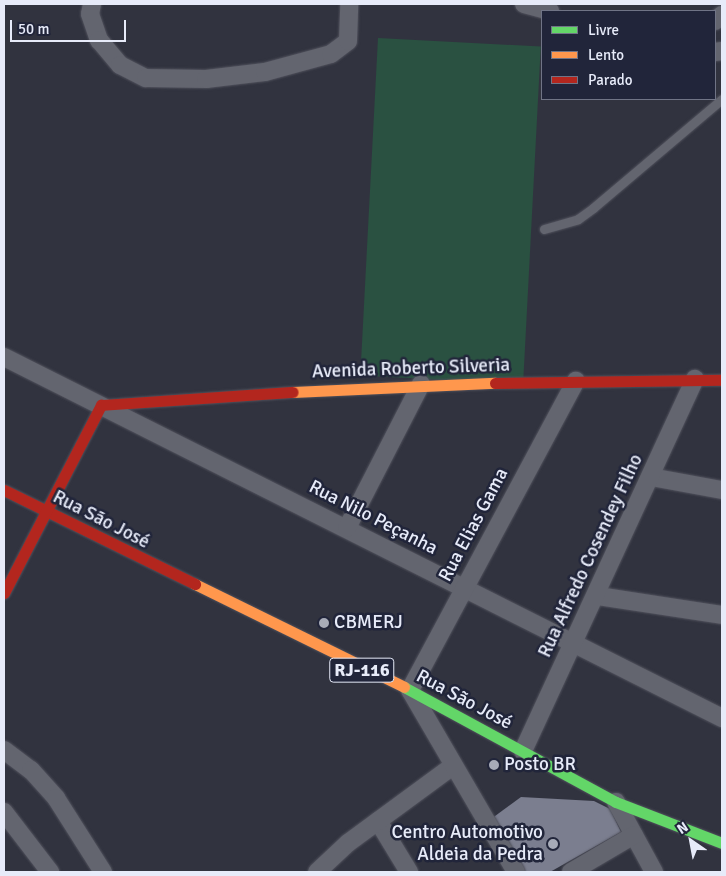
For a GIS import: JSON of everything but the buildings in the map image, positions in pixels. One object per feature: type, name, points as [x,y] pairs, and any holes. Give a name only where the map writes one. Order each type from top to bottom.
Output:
[{"type":"street","points":[[92,4],[90,14],[99,40],[120,65],[146,78],[206,79],[265,72],[331,54],[348,41],[348,4]]},
{"type":"street","points":[[525,4],[546,10]]},
{"type":"street","name":"Rua Nilo Peçanha","points":[[4,357],[465,588],[572,646],[722,718]]},
{"type":"street","name":"Rua Alfredo Cosendey Filho","points":[[523,751],[572,646],[598,596],[696,379]]},
{"type":"street","name":"Avenida Roberto Silveria","points":[[101,405],[421,384],[722,380]]},
{"type":"street","name":"Rua Elias Gama","points":[[410,690],[576,381]]},
{"type":"street","points":[[347,528],[421,384]]},
{"type":"street","points":[[4,593],[43,510],[101,405]]},
{"type":"street","points":[[651,478],[722,490]]},
{"type":"street","name":"Rua São José","points":[[4,490],[410,690],[616,802],[722,843]]},
{"type":"street","points":[[598,596],[722,615]]},
{"type":"street","points":[[410,690],[516,872]]},
{"type":"street","points":[[4,750],[31,770],[56,798],[103,872]]},
{"type":"street","points":[[317,872],[378,820],[453,766]]},
{"type":"street","points":[[616,802],[654,872]]},
{"type":"street","points":[[4,812],[50,872]]},
{"type":"street","points":[[378,820],[409,872]]},
{"type":"street","points":[[571,872],[634,835]]},
{"type":"lane","points":[[544,229],[578,218],[593,208],[722,99]]},
{"type":"green space","points":[[378,38],[541,47],[523,384],[360,376]]},
{"type":"traffic: fast","points":[[404,687],[616,802],[722,843]]},
{"type":"traffic: slow","points":[[293,392],[495,383]]},
{"type":"traffic: slow","points":[[195,584],[404,687]]},
{"type":"traffic: jam","points":[[495,383],[722,380]]},
{"type":"traffic: jam","points":[[4,593],[101,405],[293,392]]},
{"type":"traffic: jam","points":[[4,490],[195,584]]},
{"type":"place","name":"CBMERJ","points":[[324,623]]},
{"type":"place","name":"Posto BR","points":[[494,765]]},
{"type":"place","name":"Centro Automotivo Aldeia da Pedra","points":[[553,844]]}]
